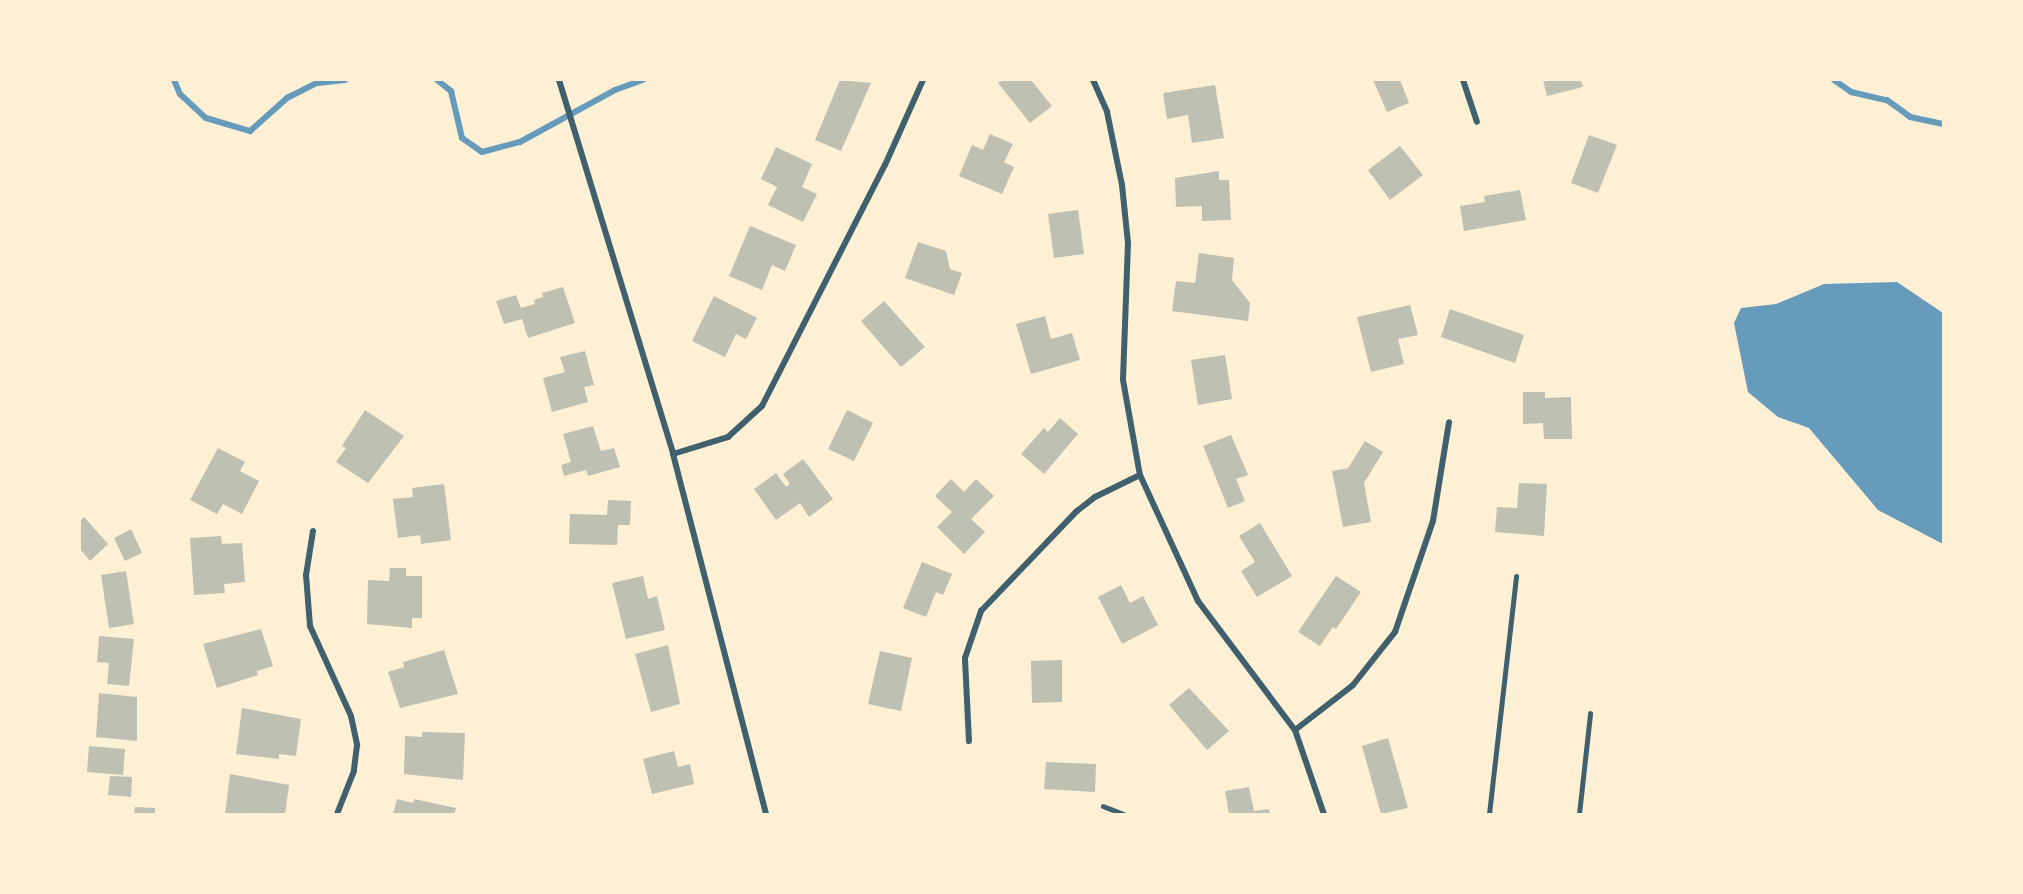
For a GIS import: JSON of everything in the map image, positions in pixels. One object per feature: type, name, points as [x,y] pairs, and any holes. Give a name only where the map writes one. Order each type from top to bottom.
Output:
[{"type":"street","points":[[559,80],[673,454],[766,814]]},
{"type":"street","points":[[673,454],[728,437],[762,406],[885,165],[922,80]]},
{"type":"street","points":[[1093,80],[1107,112],[1122,185],[1128,243],[1123,380],[1140,475],[1198,601],[1295,730],[1324,814]]},
{"type":"street","points":[[1463,80],[1477,122]]},
{"type":"street","points":[[1295,730],[1353,685],[1395,632],[1433,521],[1449,422]]},
{"type":"street","points":[[969,741],[965,658],[981,611],[1077,512],[1095,497],[1140,475]]},
{"type":"street","points":[[313,531],[306,575],[310,626],[351,716],[357,745],[354,771],[337,814]]},
{"type":"lane","points":[[1489,814],[1516,577]]},
{"type":"lane","points":[[1579,814],[1590,714]]},
{"type":"lane","points":[[1104,806],[1124,814]]},
{"type":"water","points":[[1897,282],[1943,313],[1943,544],[1878,510],[1809,428],[1778,417],[1748,392],[1734,323],[1741,308],[1776,304],[1824,284]]},
{"type":"building","points":[[840,80],[871,83],[841,151],[815,140]]},
{"type":"building","points":[[1002,80],[1031,80],[1052,106],[1030,123],[998,83]]},
{"type":"building","points":[[1373,80],[1400,80],[1409,103],[1387,112]]},
{"type":"building","points":[[1543,80],[1581,80],[1583,87],[1547,96]]},
{"type":"building","points":[[1215,85],[1224,138],[1192,143],[1188,115],[1167,119],[1163,93]]},
{"type":"building","points":[[990,134],[1013,144],[1004,162],[1014,167],[1002,194],[959,176],[972,145],[983,150]]},
{"type":"building","points":[[1589,135],[1617,145],[1598,193],[1571,183]]},
{"type":"building","points":[[1400,146],[1423,175],[1390,200],[1368,170]]},
{"type":"building","points":[[776,147],[812,164],[802,187],[817,194],[803,222],[768,205],[777,187],[761,179]]},
{"type":"building","points":[[1219,171],[1219,180],[1229,180],[1231,220],[1202,221],[1202,206],[1176,207],[1175,178]]},
{"type":"building","points":[[1520,190],[1526,220],[1464,231],[1460,206],[1485,202],[1484,196]]},
{"type":"building","points":[[1078,210],[1084,254],[1054,258],[1048,214]]},
{"type":"building","points":[[750,226],[796,245],[785,271],[772,265],[762,290],[729,276]]},
{"type":"building","points":[[918,242],[946,251],[950,269],[962,273],[954,295],[905,278]]},
{"type":"building","points":[[1199,253],[1234,258],[1232,280],[1250,303],[1248,321],[1172,311],[1176,281],[1195,283]]},
{"type":"building","points":[[563,287],[575,323],[528,338],[522,319],[504,324],[496,301],[516,295],[521,308],[535,304],[534,300],[543,297],[542,293]]},
{"type":"building","points":[[714,296],[757,318],[746,339],[736,334],[725,357],[692,341]]},
{"type":"building","points":[[884,301],[925,347],[901,367],[861,321]]},
{"type":"building","points":[[1410,305],[1418,335],[1398,339],[1404,364],[1371,372],[1357,317]]},
{"type":"building","points":[[1450,309],[1524,335],[1515,363],[1441,337]]},
{"type":"building","points":[[1045,316],[1051,339],[1072,333],[1080,360],[1031,374],[1016,324]]},
{"type":"building","points":[[585,351],[594,385],[584,387],[588,402],[552,412],[543,378],[565,372],[560,357]]},
{"type":"building","points":[[1225,355],[1232,399],[1198,405],[1191,360]]},
{"type":"building","points":[[1523,392],[1545,392],[1545,398],[1571,397],[1572,439],[1544,439],[1543,423],[1523,424]]},
{"type":"building","points":[[365,410],[404,436],[368,483],[336,462],[346,448],[342,446]]},
{"type":"building","points":[[847,410],[873,423],[854,461],[828,449]]},
{"type":"building","points":[[1060,418],[1078,434],[1044,474],[1021,454],[1044,428],[1048,432]]},
{"type":"building","points":[[593,426],[601,451],[614,448],[620,467],[588,476],[586,470],[564,476],[561,465],[571,462],[563,434]]},
{"type":"building","points":[[1231,435],[1248,475],[1236,479],[1245,501],[1228,508],[1203,446]]},
{"type":"building","points":[[1365,441],[1383,452],[1364,483],[1371,522],[1343,527],[1332,471],[1348,468]]},
{"type":"building","points":[[218,448],[245,462],[240,471],[259,481],[242,514],[223,504],[217,514],[190,500]]},
{"type":"building","points":[[803,459],[833,499],[809,517],[800,503],[776,520],[754,489],[776,473],[786,487],[790,484],[783,474]]},
{"type":"building","points":[[951,479],[964,492],[976,479],[994,496],[971,519],[985,532],[964,554],[937,527],[952,512],[935,496]]},
{"type":"building","points":[[1519,483],[1547,484],[1544,536],[1495,532],[1497,507],[1517,508]]},
{"type":"building","points":[[444,484],[451,540],[421,544],[420,535],[398,538],[393,499],[413,497],[412,488]]},
{"type":"building","points":[[608,500],[631,501],[630,525],[618,525],[617,545],[569,544],[570,514],[607,515]]},
{"type":"building","points":[[84,517],[108,544],[90,561],[80,549],[80,521]]},
{"type":"building","points":[[1260,523],[1292,576],[1257,597],[1241,571],[1255,562],[1239,536]]},
{"type":"building","points":[[131,529],[142,553],[125,561],[114,538]]},
{"type":"building","points":[[221,536],[222,544],[242,543],[245,582],[224,584],[225,593],[194,595],[190,538]]},
{"type":"building","points":[[922,562],[952,574],[943,595],[936,592],[926,617],[903,608]]},
{"type":"building","points":[[390,568],[406,568],[406,576],[422,576],[422,618],[412,618],[412,628],[367,624],[368,580],[389,581]]},
{"type":"building","points":[[126,571],[134,624],[109,628],[101,575]]},
{"type":"building","points":[[643,576],[648,599],[657,596],[665,630],[626,639],[612,583]]},
{"type":"building","points":[[1336,576],[1361,592],[1336,629],[1333,627],[1320,646],[1298,632]]},
{"type":"building","points":[[1121,585],[1130,603],[1143,596],[1158,625],[1122,644],[1098,597]]},
{"type":"building","points":[[261,629],[273,666],[257,671],[258,675],[217,688],[203,644]]},
{"type":"building","points":[[99,636],[134,639],[129,686],[107,684],[109,663],[97,662]]},
{"type":"building","points":[[668,645],[680,704],[651,712],[635,654]]},
{"type":"building","points":[[444,650],[458,694],[400,708],[388,672],[404,667],[403,662]]},
{"type":"building","points":[[880,651],[912,658],[901,711],[868,704]]},
{"type":"building","points":[[1062,660],[1062,702],[1032,703],[1031,661]]},
{"type":"building","points":[[1189,688],[1229,731],[1207,750],[1169,705]]},
{"type":"building","points":[[99,693],[137,697],[137,741],[96,737]]},
{"type":"building","points":[[242,708],[301,719],[296,756],[279,754],[279,759],[236,754]]},
{"type":"building","points":[[422,732],[465,733],[463,780],[404,774],[405,736],[422,737]]},
{"type":"building","points":[[1388,738],[1408,808],[1381,814],[1362,746]]},
{"type":"building","points":[[89,746],[125,749],[123,775],[87,772]]},
{"type":"building","points":[[674,751],[678,767],[690,764],[694,784],[652,794],[643,759]]},
{"type":"building","points":[[1046,762],[1096,764],[1095,792],[1044,789]]},
{"type":"building","points":[[230,774],[289,785],[285,814],[225,814]]},
{"type":"building","points":[[110,776],[132,777],[131,797],[108,795]]},
{"type":"building","points":[[1249,787],[1254,811],[1269,809],[1270,814],[1229,814],[1225,791]]},
{"type":"building","points":[[397,799],[413,803],[414,799],[456,808],[454,814],[393,814]]},
{"type":"building","points":[[135,807],[155,808],[155,814],[134,814]]},
{"type":"waterway","points":[[174,80],[180,94],[206,118],[250,131],[287,98],[317,83],[345,80]]},
{"type":"waterway","points":[[437,80],[451,91],[462,138],[482,152],[520,142],[615,90],[643,80]]},
{"type":"waterway","points":[[1834,80],[1851,92],[1887,100],[1910,117],[1944,124]]}]
